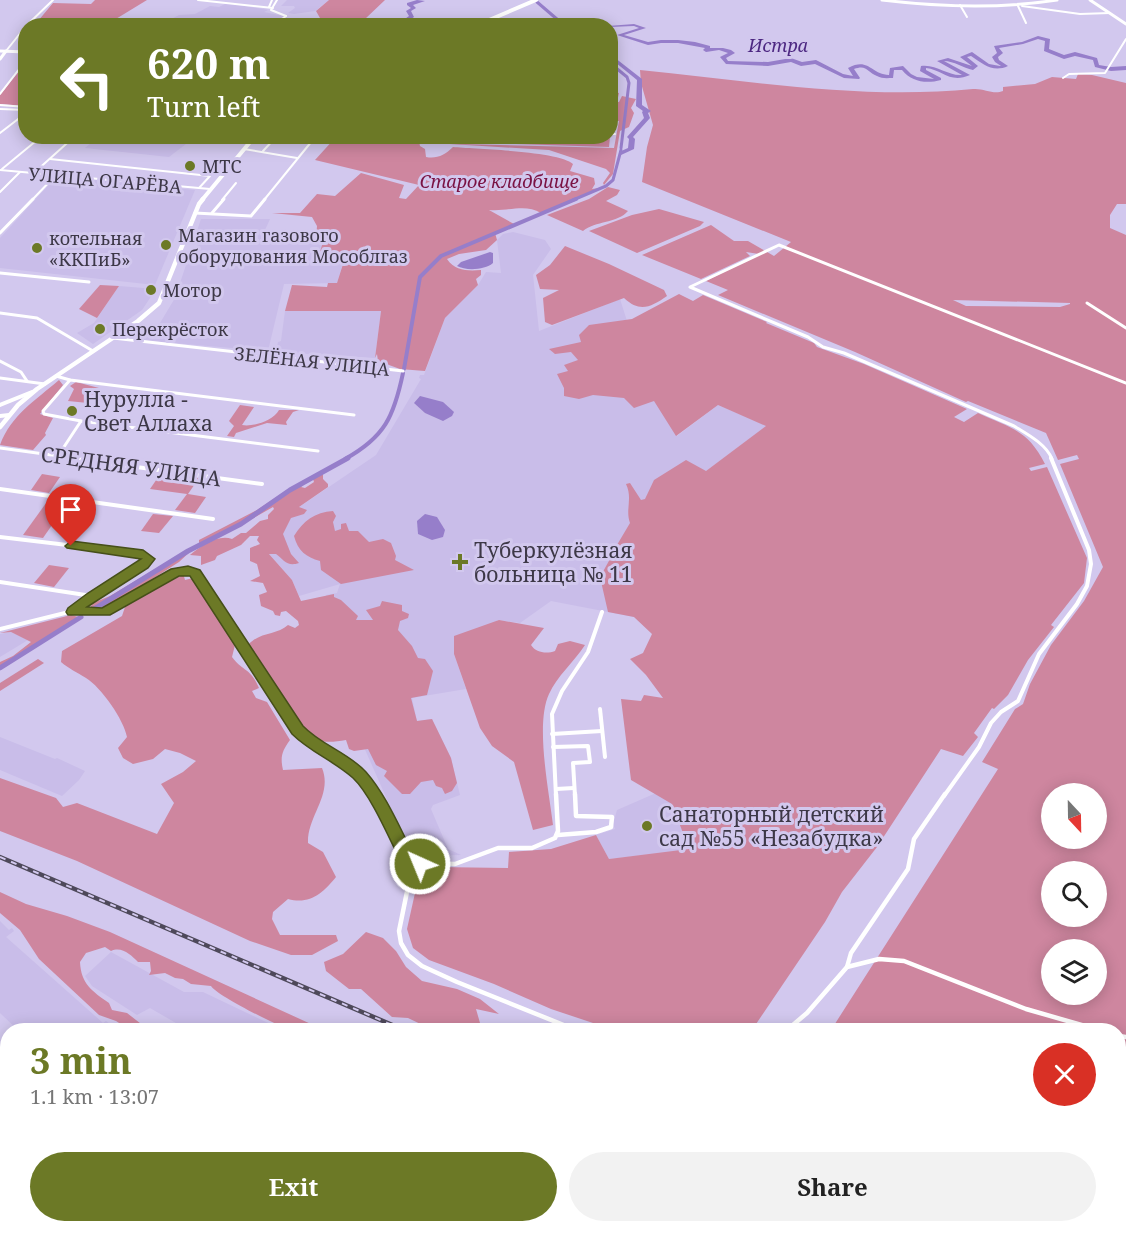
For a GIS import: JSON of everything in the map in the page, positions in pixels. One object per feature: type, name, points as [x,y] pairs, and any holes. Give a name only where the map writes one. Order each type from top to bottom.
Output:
[{"type":"main road","points":[[494,18],[536,0]]},
{"type":"main road","points":[[0,427],[18,405],[37,389],[144,317],[161,300],[194,213],[210,189],[248,144]]},
{"type":"street","points":[[34,18],[53,0]]},
{"type":"street","points":[[198,0],[273,8]]},
{"type":"street","points":[[269,7],[272,0]]},
{"type":"street","points":[[277,0],[273,12],[286,16],[283,18]]},
{"type":"street","points":[[882,0],[1018,6],[1057,0]]},
{"type":"street","points":[[1040,0],[1045,3]]},
{"type":"street","points":[[1090,0],[1126,24]]},
{"type":"street","points":[[960,5],[967,17]]},
{"type":"street","points":[[1018,6],[1026,23]]},
{"type":"street","points":[[1022,6],[1080,14],[1110,14]]},
{"type":"street","points":[[0,59],[18,36]]},
{"type":"street","points":[[1063,78],[1069,74],[1103,74],[1126,39]]},
{"type":"street","points":[[0,51],[18,51]]},
{"type":"street","points":[[0,94],[18,71]]},
{"type":"street","points":[[0,107],[18,109]]},
{"type":"street","points":[[0,133],[18,117]]},
{"type":"street","points":[[1,170],[32,144]]},
{"type":"street","points":[[34,173],[66,144]]},
{"type":"street","points":[[262,152],[270,144]]},
{"type":"street","points":[[194,213],[251,216],[309,144]]},
{"type":"street","points":[[244,149],[297,158]]},
{"type":"street","points":[[50,159],[210,176],[199,188]]},
{"type":"street","name":"УЛИЦА ОГАРЁВА","points":[[1,170],[210,189]]},
{"type":"street","points":[[0,192],[20,172]]},
{"type":"street","points":[[0,233],[56,175]]},
{"type":"street","points":[[212,214],[236,183]]},
{"type":"street","points":[[795,1023],[813,1006],[847,967],[851,954],[908,869],[915,839],[979,747],[998,715],[1018,701],[1039,654],[1077,604],[1089,581],[1091,556],[1050,454],[1021,429],[844,353],[823,347],[808,337],[690,287],[778,245],[1126,383]]},
{"type":"street","points":[[0,273],[89,282]]},
{"type":"street","points":[[1087,303],[1126,328]]},
{"type":"street","points":[[0,313],[37,318],[93,351]]},
{"type":"street","name":"ЗЕЛЁНАЯ УЛИЦА","points":[[113,338],[403,371]]},
{"type":"street","points":[[0,361],[21,372],[27,381]]},
{"type":"street","points":[[56,376],[70,380],[354,415]]},
{"type":"street","points":[[0,378],[45,384]]},
{"type":"street","points":[[70,380],[43,412],[45,415],[318,452]]},
{"type":"street","points":[[1,405],[37,389]]},
{"type":"street","points":[[1,405],[18,405]]},
{"type":"street","points":[[0,416],[9,415]]},
{"type":"street","points":[[58,456],[81,421]]},
{"type":"street","name":"СРЕДНЯЯ УЛИЦА","points":[[0,448],[262,484]]},
{"type":"street","points":[[0,489],[213,519]]},
{"type":"street","points":[[0,537],[143,554],[148,559],[143,565],[92,596],[73,612]]},
{"type":"street","points":[[0,629],[73,612],[99,613],[117,606],[175,572],[192,571],[297,730],[309,742],[352,768],[365,781],[410,863],[411,874],[399,924],[399,938],[403,950],[414,960],[514,1007],[557,1023]]},
{"type":"street","points":[[0,582],[92,596]]},
{"type":"street","points":[[558,835],[552,734],[554,707],[588,652],[602,612]]},
{"type":"street","points":[[600,709],[605,757]]},
{"type":"street","points":[[552,734],[602,731]]},
{"type":"street","points":[[410,863],[462,862],[498,848],[540,846],[558,835],[596,832],[611,827],[612,817],[576,816],[573,763],[590,762],[588,746],[553,747]]},
{"type":"street","points":[[556,789],[574,788]]},
{"type":"street","points":[[847,967],[879,959],[904,961],[1026,1009],[1075,1023]]},
{"type":"shaded area","points":[[287,0],[329,0],[315,11],[294,14],[288,13],[295,8],[294,6],[281,6]]},
{"type":"shaded area","points":[[227,3],[268,10],[264,12],[284,16],[281,18],[173,18],[179,15],[195,14],[210,6],[219,7]]},
{"type":"shaded area","points":[[90,144],[186,144],[169,157],[85,148]]},
{"type":"shaded area","points":[[57,176],[195,190],[155,285],[0,268],[0,238]]},
{"type":"shaded area","points":[[201,219],[270,219],[261,239],[325,239],[344,260],[337,283],[284,284],[268,351],[125,339],[139,330],[157,328],[175,298],[191,250],[196,250],[198,243],[193,243]]},
{"type":"shaded area","name":"Туберкулёзная больница № 11","points":[[513,232],[545,240],[551,249],[533,275],[539,331],[620,299],[627,321],[677,436],[718,405],[767,426],[706,471],[648,629],[634,617],[551,601],[520,623],[498,620],[454,654],[466,689],[412,698],[417,721],[432,719],[451,758],[460,795],[433,805],[431,809],[448,849],[461,855],[412,856],[329,668],[326,595],[337,593],[340,584],[299,596],[292,580],[257,540],[261,533],[376,455],[421,379],[420,375],[424,375],[445,318],[478,285],[486,272],[501,273],[497,240],[503,234]]},
{"type":"shaded area","points":[[493,253],[493,263],[490,265],[475,269],[457,266],[461,262]]},
{"type":"shaded area","points":[[119,286],[156,289],[142,310],[93,344],[77,333],[94,323]]},
{"type":"shaded area","points":[[285,311],[381,311],[375,358],[276,352],[278,342],[281,341]]},
{"type":"shaded area","points":[[420,396],[443,402],[454,412],[452,416],[443,421],[425,413],[414,403]]},
{"type":"shaded area","points":[[425,514],[437,517],[445,530],[443,537],[432,540],[418,534],[417,521]]},
{"type":"shaded area","points":[[11,632],[28,640],[0,657],[0,634]]},
{"type":"shaded area","points":[[0,737],[85,771],[62,796],[0,770]]},
{"type":"shaded area","name":"Санаторный детский сад №55 «Незабудка»","points":[[656,793],[672,804],[690,850],[609,859],[596,835],[615,829],[613,824],[617,810]]},
{"type":"shaded area","points":[[0,921],[9,930],[12,928],[14,931],[6,937],[103,1023],[11,1023],[0,1013]]},
{"type":"shaded area","points":[[111,952],[184,992],[203,992],[268,1023],[176,1023],[150,1008],[137,1015],[92,986],[85,976]]},
{"type":"green space","points":[[95,0],[147,0],[117,18],[40,18],[53,3],[91,4]]},
{"type":"green space","points":[[329,0],[385,0],[366,18],[320,18],[316,11]]},
{"type":"green space","points":[[640,70],[848,91],[931,92],[977,89],[999,92],[1003,91],[1003,87],[1035,84],[1052,77],[1076,79],[1078,74],[1126,83],[1126,204],[1117,204],[1110,215],[1110,228],[1126,235],[1126,1023],[835,1023],[998,769],[982,762],[1015,709],[1023,704],[1030,684],[1051,645],[1084,601],[1103,567],[1060,464],[1079,459],[1077,455],[1058,460],[1046,433],[966,402],[855,352],[718,295],[728,290],[706,281],[759,254],[746,252],[750,256],[701,279],[642,255],[711,225],[734,241],[748,241],[774,256],[791,242],[642,182],[653,125],[641,83]],"holes":[[[953,300],[1070,303],[1060,307],[966,306]]]},
{"type":"green space","points":[[18,72],[18,105],[0,104],[0,95]]},
{"type":"green space","points":[[622,96],[636,99],[631,108],[634,113],[629,127],[620,131],[618,143],[618,102]]},
{"type":"green space","name":"Старое кладбище","points":[[330,144],[420,144],[425,149],[426,157],[441,156],[453,147],[535,153],[552,156],[573,164],[570,171],[594,178],[595,184],[592,189],[599,188],[541,213],[522,208],[489,210],[514,224],[495,233],[497,240],[486,250],[459,254],[447,259],[458,268],[481,270],[481,275],[476,279],[478,285],[445,318],[425,371],[400,369],[378,361],[377,354],[375,358],[381,311],[285,311],[292,285],[327,287],[328,283],[337,283],[344,261],[337,260],[338,256],[319,255],[324,239],[316,239],[317,226],[312,217],[272,213],[300,213],[317,194],[335,196],[361,173],[404,185],[399,198],[406,199],[419,185],[315,160]]},
{"type":"green space","points":[[450,144],[459,144],[614,148],[615,144],[618,144],[613,174],[604,185],[610,173],[606,169],[549,150]]},
{"type":"green space","points":[[516,144],[609,144],[609,147]]},
{"type":"green space","points":[[608,187],[620,190],[617,195],[606,201],[628,211],[618,218],[583,231],[547,215],[589,199]]},
{"type":"green space","points":[[659,209],[704,222],[700,226],[637,253],[589,231],[632,215]]},
{"type":"green space","points":[[565,246],[664,290],[667,296],[646,307],[635,306],[624,298],[552,325],[545,322],[543,298],[559,290],[540,289],[536,275],[550,265]]},
{"type":"green space","points":[[100,285],[119,286],[97,318],[79,309]]},
{"type":"green space","points":[[679,294],[693,301],[703,295],[814,343],[817,347],[864,364],[967,409],[954,417],[964,422],[978,413],[1018,431],[1032,444],[1045,464],[1029,468],[1031,471],[1047,467],[1087,558],[1084,583],[1051,625],[1054,627],[1028,660],[1008,695],[994,709],[992,708],[974,733],[978,737],[963,756],[941,749],[877,847],[842,892],[825,922],[757,1023],[593,1023],[551,1009],[494,984],[429,960],[413,948],[407,929],[419,875],[436,867],[508,868],[509,852],[551,849],[596,835],[609,859],[689,849],[672,804],[631,780],[621,699],[641,701],[644,695],[663,698],[646,675],[630,659],[643,653],[652,634],[634,617],[608,612],[600,577],[610,559],[621,560],[624,555],[614,550],[630,523],[629,494],[626,484],[630,483],[641,500],[645,499],[654,480],[686,460],[706,471],[766,426],[718,405],[676,436],[654,401],[634,408],[624,398],[593,395],[579,399],[564,396],[564,388],[557,374],[568,371],[564,365],[578,360],[571,352],[555,354],[549,349],[581,342],[579,335],[589,325],[632,319]]},
{"type":"green space","points":[[59,380],[63,385],[40,414],[53,418],[46,435],[33,450],[0,445],[17,417]]},
{"type":"green space","points":[[76,382],[99,388],[88,403],[68,401],[74,389],[70,386]]},
{"type":"green space","points":[[240,405],[254,407],[242,425],[262,422],[279,410],[299,410],[293,412],[286,422],[287,425],[267,423],[236,433],[234,437],[227,436],[234,426],[229,421]]},
{"type":"green space","points":[[161,473],[199,478],[188,494],[206,497],[195,513],[175,510],[187,494],[150,489]]},
{"type":"green space","points":[[42,474],[60,477],[49,493],[31,490]]},
{"type":"green space","points":[[323,474],[328,487],[299,507],[307,510],[304,514],[291,518],[283,534],[291,554],[299,563],[289,563],[276,554],[269,554],[292,580],[301,601],[334,594],[334,597],[341,600],[358,616],[356,620],[373,620],[366,610],[380,606],[382,601],[402,605],[402,611],[409,614],[408,618],[400,621],[398,630],[412,646],[418,658],[425,659],[433,671],[427,695],[411,698],[417,721],[432,719],[451,758],[457,783],[452,791],[445,794],[433,780],[421,782],[410,794],[402,794],[384,776],[387,771],[376,765],[368,749],[354,751],[349,749],[346,740],[328,742],[318,740],[305,729],[249,644],[258,637],[288,625],[295,628],[299,625],[298,621],[286,611],[281,612],[280,616],[275,615],[273,611],[261,606],[259,595],[267,592],[263,583],[250,581],[260,576],[257,564],[250,561],[250,548],[260,544],[257,540],[259,536],[250,536],[241,545],[201,565],[201,556],[190,555],[215,539],[232,539],[241,533],[246,533],[260,521],[268,519],[273,507],[194,548],[179,562],[110,606],[97,610],[89,609],[93,603],[110,596],[199,543],[199,540],[257,510],[290,488],[310,480],[301,487],[305,488],[314,482],[313,479]]},
{"type":"green space","points":[[49,499],[68,502],[43,538],[23,535]]},
{"type":"green space","points":[[333,511],[336,516],[333,522],[335,531],[341,529],[341,524],[346,523],[349,531],[358,531],[369,542],[383,539],[391,543],[396,556],[395,560],[414,570],[341,584],[321,570],[320,561],[303,553],[294,536],[310,518]]},
{"type":"green space","points":[[153,514],[173,516],[159,533],[141,531]]},
{"type":"green space","points":[[49,565],[69,568],[54,587],[34,583]]},
{"type":"green space","points":[[183,573],[185,580],[193,578],[235,645],[232,657],[256,681],[259,688],[252,691],[256,698],[267,702],[290,740],[282,754],[283,770],[322,768],[325,778],[324,787],[311,824],[308,843],[323,852],[336,877],[326,888],[309,899],[288,899],[273,912],[272,919],[280,935],[336,935],[338,941],[312,955],[291,955],[250,941],[77,861],[0,831],[0,778],[56,798],[63,807],[77,803],[157,834],[174,803],[161,784],[183,772],[196,761],[165,749],[153,759],[133,764],[123,758],[118,748],[127,737],[117,713],[92,682],[61,662],[62,651],[122,616],[125,607],[167,579]]},
{"type":"green space","points":[[71,615],[82,618],[0,670],[0,662],[13,656],[31,642],[11,632],[0,633]]},
{"type":"green space","points":[[499,620],[544,628],[531,645],[545,653],[555,651],[558,644],[570,641],[585,645],[556,681],[545,707],[544,758],[553,825],[533,830],[514,762],[492,746],[480,728],[454,654],[454,636]]},
{"type":"green space","points":[[38,659],[44,663],[0,691],[0,683]]},
{"type":"green space","points":[[0,892],[26,904],[110,932],[309,1023],[275,1023],[248,1010],[211,986],[191,984],[165,973],[149,975],[150,962],[138,962],[123,950],[111,951],[105,947],[86,953],[80,962],[85,981],[93,991],[109,1003],[112,1010],[127,1013],[140,1023],[119,1023],[99,1015],[39,959],[20,930],[0,913]]},
{"type":"green space","points":[[366,932],[383,938],[396,951],[406,967],[422,981],[457,989],[480,999],[499,1014],[476,1009],[480,1023],[418,1023],[408,1018],[392,1017],[361,989],[349,989],[326,971],[324,962],[343,954]]},
{"type":"waterway","name":"Истра","points":[[409,18],[412,16],[408,11],[414,8],[409,4],[423,1],[419,0]]},
{"type":"waterway","points":[[537,2],[556,18]]},
{"type":"waterway","name":"Истра","points":[[618,26],[634,25],[644,28],[619,35],[648,44],[678,41],[708,47],[706,50],[726,50],[732,53],[723,57],[726,62],[768,64],[791,60],[801,64],[816,62],[851,78],[857,78],[851,68],[860,65],[866,66],[880,76],[891,77],[892,69],[903,68],[909,75],[919,80],[939,79],[923,71],[923,67],[929,67],[954,77],[960,77],[967,75],[940,61],[948,60],[973,68],[975,66],[963,57],[972,54],[991,67],[1005,66],[995,57],[1000,53],[996,47],[1023,43],[1038,37],[1048,40],[1046,50],[1064,57],[1075,54],[1095,59],[1097,66],[1111,69],[1126,68]]},
{"type":"waterway","points":[[618,62],[640,80],[639,106],[648,111],[645,112],[647,118],[630,137],[632,139],[631,149],[621,153]]},
{"type":"waterway","points":[[618,70],[627,77],[629,83],[621,148]]},
{"type":"waterway","points":[[573,200],[606,186],[613,180],[621,150]]},
{"type":"waterway","points":[[404,369],[420,277],[441,256],[576,199]]},
{"type":"waterway","points":[[345,459],[370,442],[386,424],[396,401],[403,373]]},
{"type":"waterway","points":[[91,611],[188,551],[241,524],[290,490],[348,458]]},
{"type":"waterway","points":[[0,668],[81,617]]},
{"type":"railway","points":[[0,857],[388,1023]]},
{"type":"place","name":"МТС","points":[[190,166]]},
{"type":"place","name":"Магазин газового оборудования Мособлгаз","points":[[166,245]]},
{"type":"place","name":"котельная «ККПиБ»","points":[[37,248]]},
{"type":"place","name":"Мотор","points":[[151,290]]},
{"type":"place","name":"Перекрёсток","points":[[100,329]]},
{"type":"place","name":"Нурулла - Свет Аллаха","points":[[72,411]]},
{"type":"place","name":"Туберкулёзная больница № 11","points":[[460,562]]},
{"type":"place","name":"Санаторный детский сад №55 «Незабудка»","points":[[647,826]]},
{"type":"route","points":[[71,546],[143,554],[148,559],[143,565],[92,596],[73,612],[92,614],[105,612],[175,572],[188,570],[195,573],[297,730],[309,742],[346,764],[361,776],[410,863],[420,864]]}]
